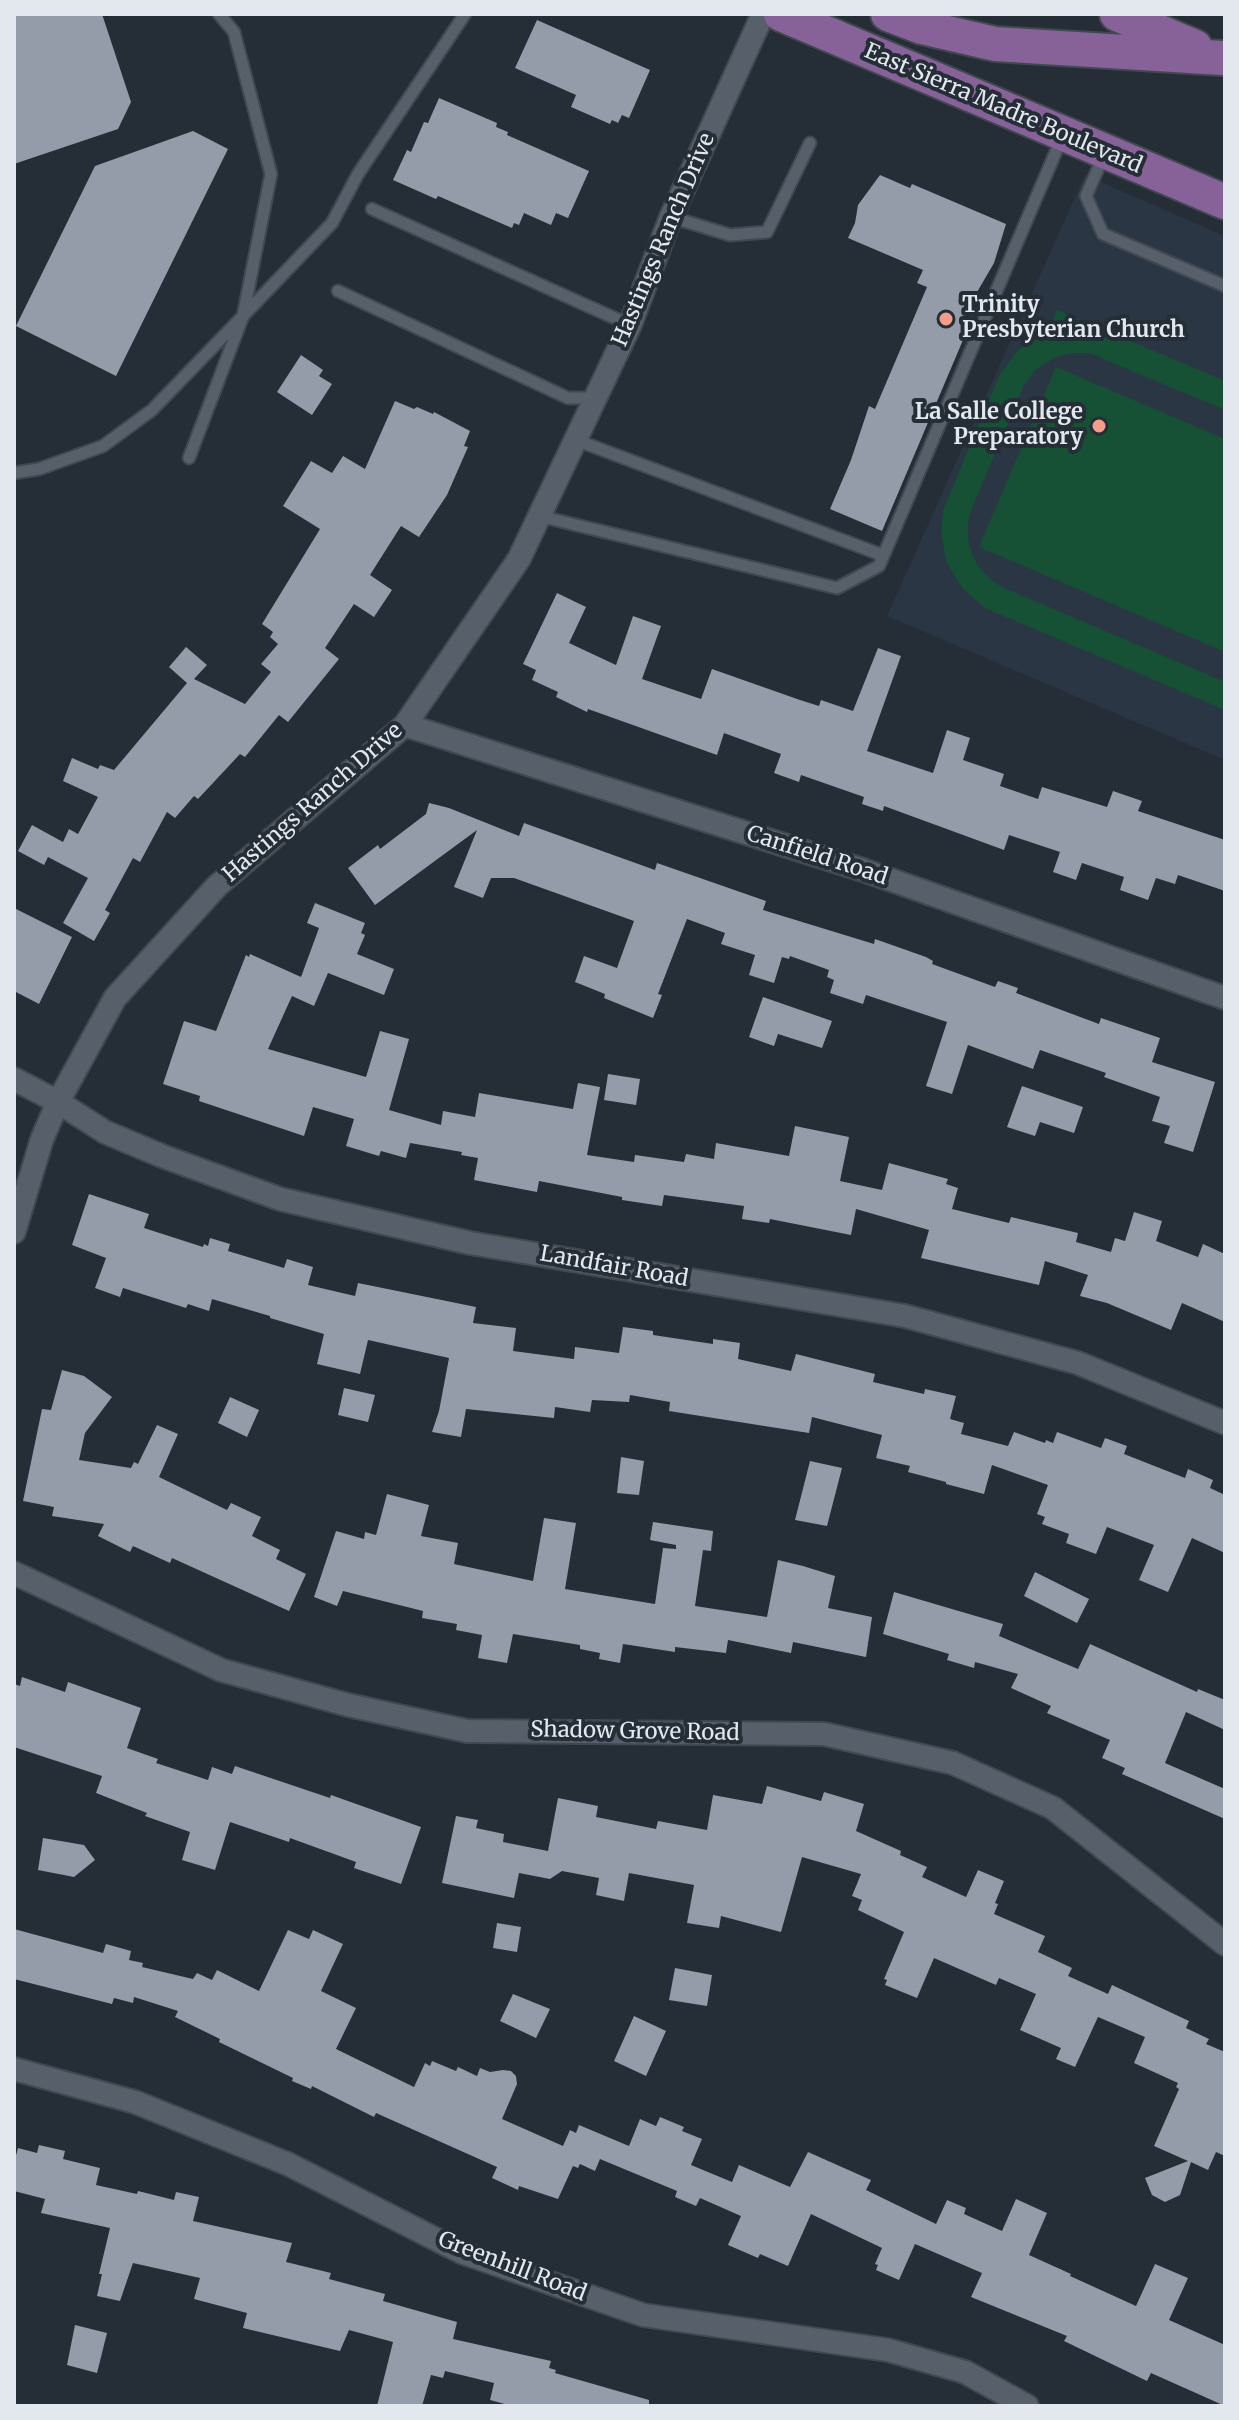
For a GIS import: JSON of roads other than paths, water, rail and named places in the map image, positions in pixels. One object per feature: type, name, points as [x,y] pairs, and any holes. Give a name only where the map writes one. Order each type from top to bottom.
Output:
[{"type":"main road","name":"East Sierra Madre Boulevard","points":[[781,14],[1225,202]]},
{"type":"main road","points":[[888,14],[922,27],[995,44],[1223,59]]},
{"type":"main road","points":[[1117,14],[1223,59]]},
{"type":"street","name":"Hastings Ranch Drive","points":[[14,1232],[37,1149],[58,1102],[115,998],[217,886],[405,725],[519,559],[630,325],[671,217],[763,14]]},
{"type":"street","name":"Canfield Road","points":[[405,725],[863,870],[1225,998]]},
{"type":"street","name":"Landfair Road","points":[[14,1079],[105,1132],[280,1199],[470,1243],[905,1316],[1078,1363],[1225,1423]]},
{"type":"street","name":"Shadow Grove Road","points":[[14,1573],[221,1670],[348,1705],[467,1731],[824,1734],[953,1763],[1053,1808],[1225,1944]]},
{"type":"street","name":"Greenhill Road","points":[[14,2069],[135,2102],[288,2164],[461,2252],[643,2315],[888,2350],[965,2372],[1027,2406]]},
{"type":"lane","points":[[189,458],[243,316],[271,174],[234,32],[219,14]]},
{"type":"lane","points":[[14,473],[39,469],[103,446],[152,410],[332,223],[358,174],[465,14]]},
{"type":"lane","points":[[539,516],[837,588],[879,566],[1063,135]]},
{"type":"lane","points":[[671,217],[730,235],[767,232],[810,143]]},
{"type":"lane","points":[[1105,152],[1086,196],[1103,234],[1225,286]]},
{"type":"lane","points":[[372,209],[630,325]]},
{"type":"lane","points":[[338,291],[568,398],[595,398]]},
{"type":"lane","points":[[576,440],[882,555]]},
{"type":"place","name":"Trinity Presbyterian Church","points":[[946,319]]},
{"type":"place","name":"La Salle College Preparatory","points":[[1099,426]]}]
